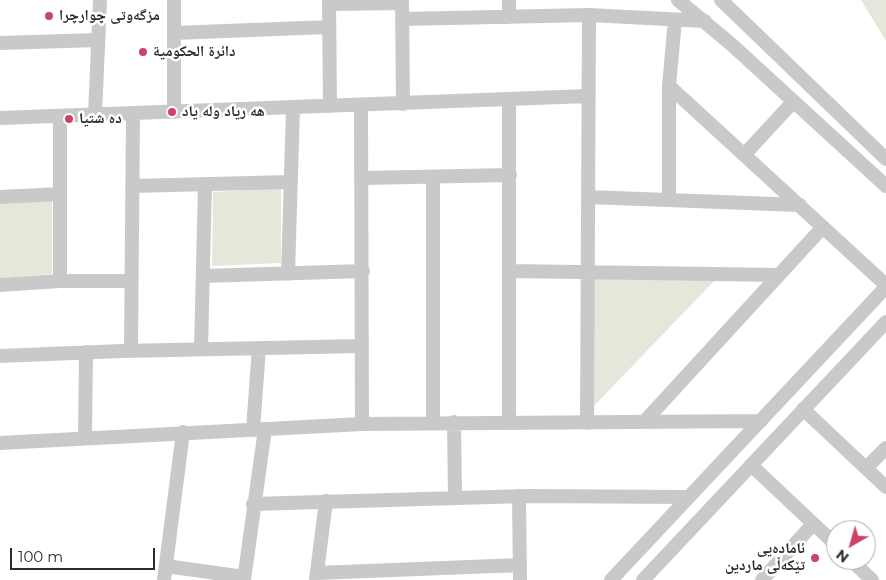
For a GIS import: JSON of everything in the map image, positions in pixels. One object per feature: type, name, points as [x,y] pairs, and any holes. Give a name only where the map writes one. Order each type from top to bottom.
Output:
[{"type":"street","points":[[95,114],[100,0]]},
{"type":"street","points":[[174,0],[174,112]]},
{"type":"street","points":[[509,0],[509,17]]},
{"type":"street","points":[[678,0],[705,21],[886,186]]},
{"type":"street","points":[[721,0],[886,159]]},
{"type":"street","points":[[330,106],[329,2],[402,1],[403,104]]},
{"type":"street","points":[[587,423],[589,15]]},
{"type":"street","points":[[403,19],[589,15],[705,21]]},
{"type":"street","points":[[669,198],[669,86],[675,20]]},
{"type":"street","points":[[174,33],[329,27]]},
{"type":"street","points":[[0,43],[98,40]]},
{"type":"street","points":[[611,580],[886,286],[669,86]]},
{"type":"street","points":[[0,118],[588,96]]},
{"type":"street","points":[[509,99],[510,421]]},
{"type":"street","points":[[744,155],[793,102]]},
{"type":"street","points":[[361,105],[363,178],[362,424]]},
{"type":"street","points":[[288,274],[289,182],[293,107]]},
{"type":"street","points":[[131,350],[133,113]]},
{"type":"street","points":[[60,116],[60,280]]},
{"type":"street","points":[[363,178],[510,175]]},
{"type":"street","points":[[433,177],[433,422]]},
{"type":"street","points":[[132,186],[289,182]]},
{"type":"street","points":[[201,349],[205,184]]},
{"type":"street","points":[[0,197],[60,194]]},
{"type":"street","points":[[588,197],[669,198],[800,205]]},
{"type":"street","points":[[644,422],[823,226]]},
{"type":"street","points":[[510,270],[589,273],[779,275]]},
{"type":"street","points":[[203,276],[363,271]]},
{"type":"street","points":[[0,285],[60,280],[131,281]]},
{"type":"street","points":[[642,580],[883,325],[862,313]]},
{"type":"street","points":[[0,356],[131,350],[362,346]]},
{"type":"street","points":[[183,432],[165,573],[244,578],[253,504],[259,429],[258,348]]},
{"type":"street","points":[[85,437],[86,352]]},
{"type":"street","points":[[803,409],[886,487]]},
{"type":"street","points":[[0,443],[85,437],[362,424],[510,421],[587,423],[761,421]]},
{"type":"street","points":[[454,422],[455,498]]},
{"type":"street","points":[[866,468],[886,448]]},
{"type":"street","points":[[751,465],[826,536]]},
{"type":"street","points":[[253,504],[518,496],[687,497]]},
{"type":"street","points":[[518,496],[520,580]]},
{"type":"street","points":[[326,502],[317,577],[388,575],[520,565]]},
{"type":"street","points":[[762,580],[814,524]]},
{"type":"street","points":[[862,570],[872,580]]},
{"type":"shaded area","points":[[861,0],[886,0],[886,41]]},
{"type":"shaded area","points":[[281,188],[281,263],[212,266],[213,192]]},
{"type":"shaded area","points":[[52,201],[52,274],[0,278],[0,204]]},
{"type":"shaded area","points":[[594,279],[716,279],[594,406]]},
{"type":"place","name":"مزگەوتی چوارچرا","points":[[49,16]]},
{"type":"place","name":"دائرة الحكومية","points":[[143,52]]},
{"type":"place","name":"هه رياد وله ياد","points":[[172,112]]},
{"type":"place","name":"ده شتيا","points":[[69,119]]},
{"type":"place","name":"ئامادەیی تێکەڵی ماردین","points":[[815,558]]}]
